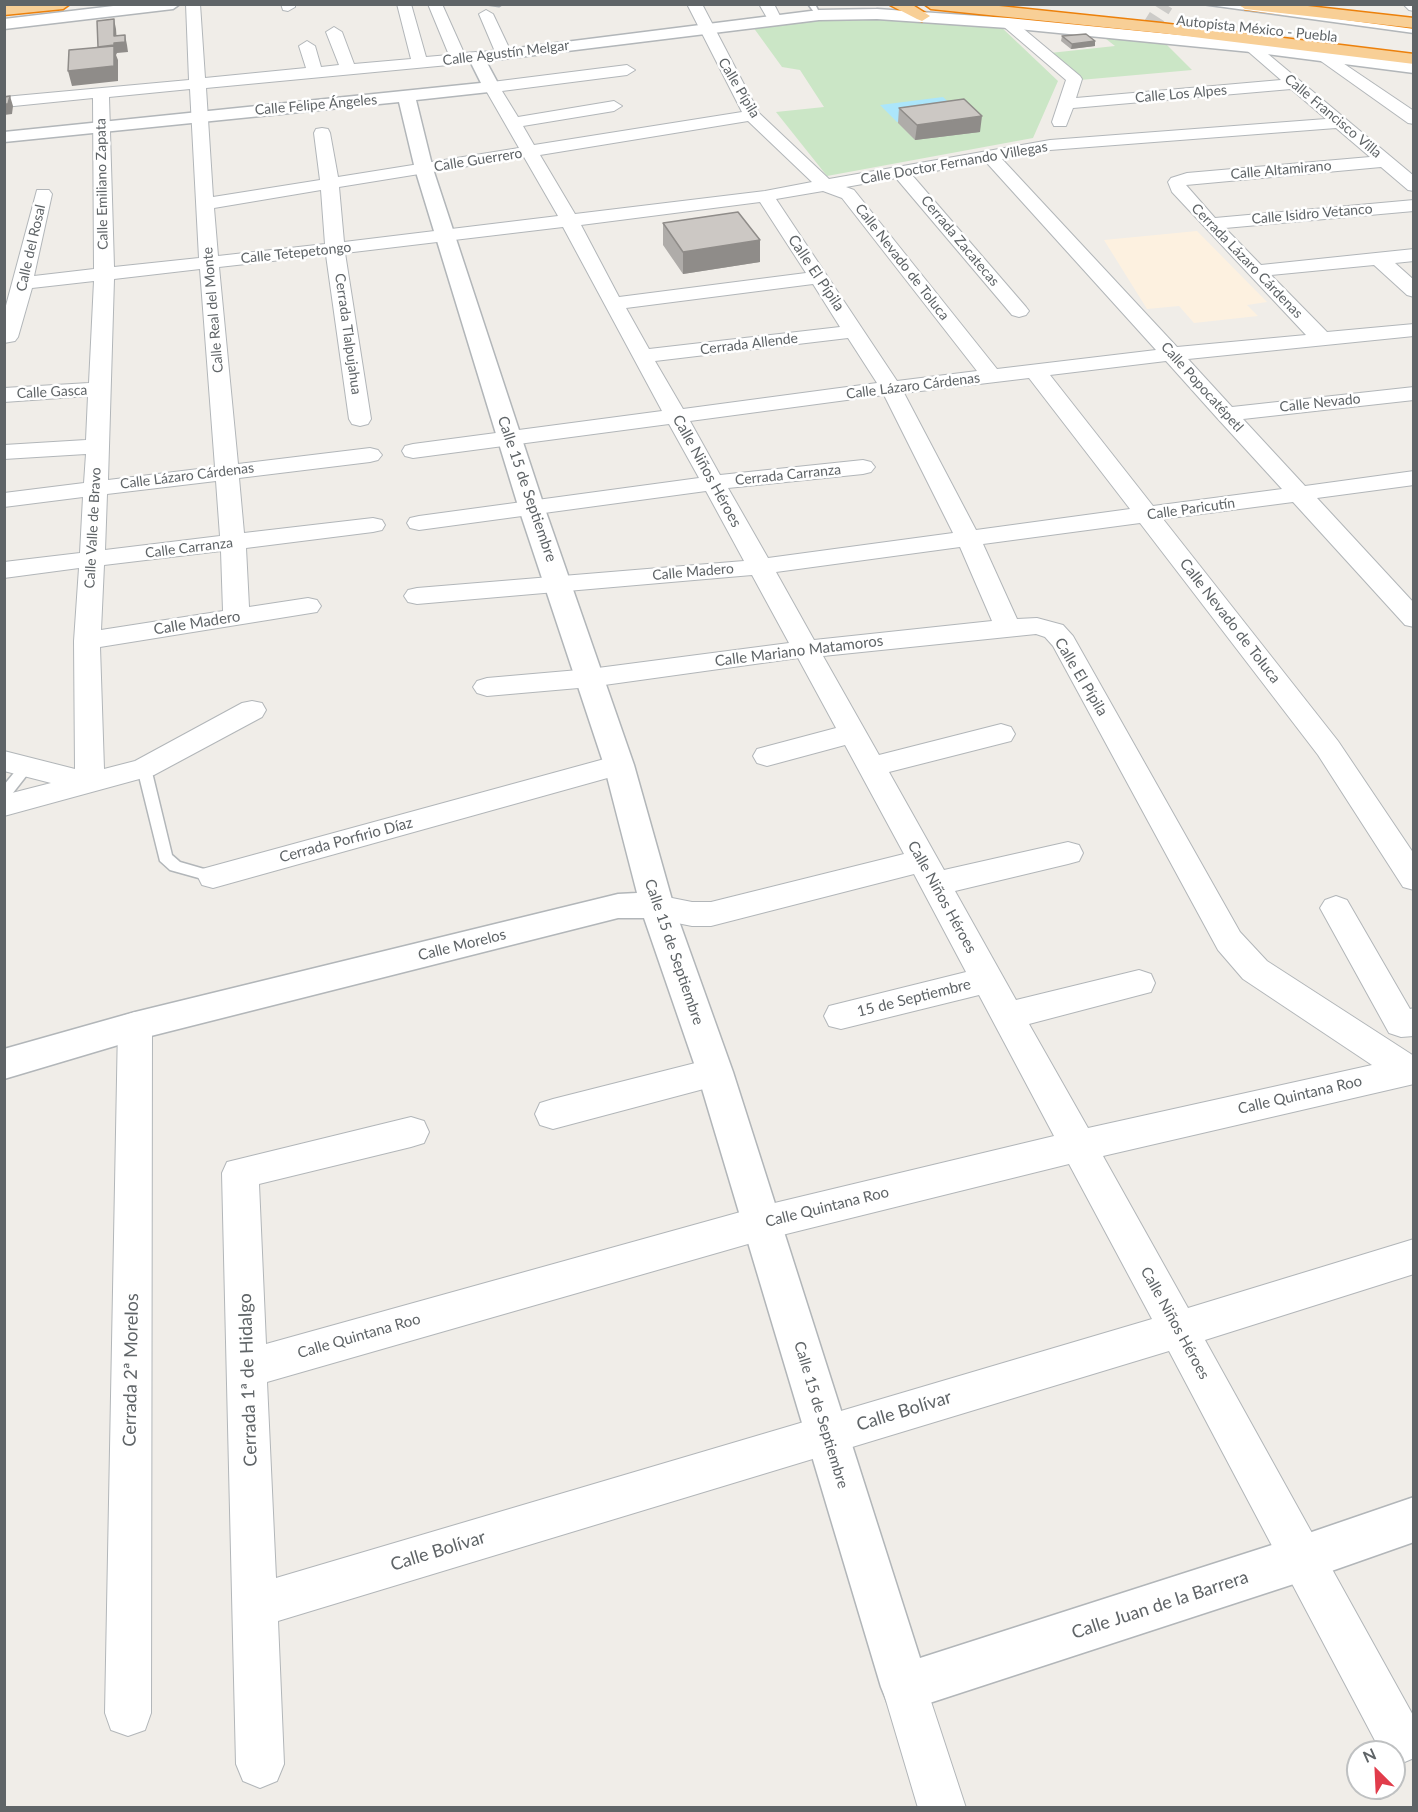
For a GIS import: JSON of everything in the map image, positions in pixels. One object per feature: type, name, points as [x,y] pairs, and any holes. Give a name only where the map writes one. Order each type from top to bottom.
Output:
[{"type":"highway","points":[[4,10],[63,4]]},
{"type":"highway","points":[[895,4],[912,10],[1161,28],[1413,59]]},
{"type":"highway","name":"Autopista México - Puebla","points":[[1029,4],[1413,47]]},
{"type":"highway","points":[[1245,4],[1413,21]]},
{"type":"highway","name":"Autopista México - Puebla","points":[[1198,8],[1413,36]]},
{"type":"street","points":[[4,24],[173,4]]},
{"type":"street","name":"Calle Real del Monte","points":[[193,4],[204,204],[233,542],[236,616]]},
{"type":"street","points":[[404,4],[420,63]]},
{"type":"street","points":[[435,4],[459,59]]},
{"type":"street","points":[[766,4],[775,20]]},
{"type":"street","points":[[1276,4],[1413,21]]},
{"type":"street","points":[[692,8],[718,7]]},
{"type":"street","name":"Calle Pípila","points":[[692,8],[752,115],[826,186]]},
{"type":"street","points":[[487,9],[504,54]]},
{"type":"street","name":"Calle Agustín Melgar","points":[[4,102],[504,54],[775,20],[815,10],[877,14],[927,10],[1008,23],[1146,34],[1413,68]]},
{"type":"street","points":[[1008,23],[1074,79],[1067,104],[1050,145]]},
{"type":"street","points":[[334,32],[349,70]]},
{"type":"street","points":[[307,46],[315,73]]},
{"type":"street","name":"Calle Francisco Villa","points":[[1251,47],[1413,186]]},
{"type":"street","points":[[1323,56],[1413,119]]},
{"type":"street","name":"Calle Niños Héroes","points":[[476,57],[569,220],[613,304],[853,733],[1400,1740]]},
{"type":"street","name":"Calle Felipe Ángeles","points":[[4,137],[492,87],[627,70]]},
{"type":"street","name":"Calle Los Alpes","points":[[1067,104],[1295,84]]},
{"type":"street","name":"Calle Emiliano Zapata","points":[[101,94],[104,274]]},
{"type":"street","name":"Calle 15 de Septiembre","points":[[406,96],[424,169],[532,509],[619,765],[657,908],[716,1072],[942,1808]]},
{"type":"street","points":[[513,123],[614,106]]},
{"type":"street","name":"Calle Guerrero","points":[[204,204],[752,115]]},
{"type":"street","points":[[644,117],[656,131]]},
{"type":"street","name":"Calle Doctor Fernando Villegas","points":[[569,220],[765,196],[1050,145],[1342,123]]},
{"type":"street","points":[[322,133],[330,184]]},
{"type":"street","name":"Calle Popocatépetl","points":[[990,156],[1174,354],[1413,619]]},
{"type":"street","name":"Calle Altamirano","points":[[1177,182],[1186,178],[1386,162]]},
{"type":"street","name":"Cerrada Zacatecas","points":[[900,172],[1019,311]]},
{"type":"street","name":"Cerrada Lázaro Cárdenas","points":[[1177,182],[1178,188],[1210,224],[1321,338]]},
{"type":"street","name":"Cerrada Tlalpujahua","points":[[330,184],[335,249],[360,419]]},
{"type":"street","name":"Calle Nevado de Toluca","points":[[826,186],[848,194],[992,376]]},
{"type":"street","name":"Calle del Rosal","points":[[6,337],[23,283],[44,194]]},
{"type":"street","name":"Calle El Pípila","points":[[765,196],[891,388],[968,538],[1008,628],[1037,626],[1054,631],[1064,642],[1229,941],[1255,970],[1411,1070]]},
{"type":"street","name":"Calle Isidro Vetanco","points":[[1210,224],[1413,205]]},
{"type":"street","name":"Calle Tetepetongo","points":[[23,283],[446,237],[569,220]]},
{"type":"street","points":[[1257,271],[1413,255]]},
{"type":"street","points":[[1378,258],[1413,291]]},
{"type":"street","name":"Calle Valle de Bravo","points":[[90,783],[87,641],[98,446],[104,274]]},
{"type":"street","points":[[613,304],[818,277]]},
{"type":"street","name":"Calle Lázaro Cárdenas","points":[[413,451],[891,388],[1174,354],[1413,330]]},
{"type":"street","name":"Cerrada Allende","points":[[643,356],[855,331]]},
{"type":"street","name":"Calle Nevado de Toluca","points":[[1035,371],[1328,748],[1413,879]]},
{"type":"street","name":"Calle Gasca","points":[[4,395],[100,389]]},
{"type":"street","name":"Calle Nevado","points":[[1226,414],[1413,393]]},
{"type":"street","points":[[4,452],[98,446]]},
{"type":"street","name":"Calle Lázaro Cárdenas","points":[[4,500],[369,454]]},
{"type":"street","name":"Cerrada Carranza","points":[[713,483],[863,467]]},
{"type":"street","name":"Calle Paricutín","points":[[968,538],[1413,478]]},
{"type":"street","points":[[419,523],[713,483]]},
{"type":"street","name":"Calle Carranza","points":[[4,570],[373,525]]},
{"type":"street","name":"Calle Madero","points":[[417,596],[759,567],[968,538]]},
{"type":"street","name":"Calle Madero","points":[[87,641],[308,606]]},
{"type":"street","name":"Calle Mariano Matamoros","points":[[487,687],[590,678],[805,649],[1008,628]]},
{"type":"street","points":[[4,806],[144,768],[252,710]]},
{"type":"street","points":[[767,756],[853,733]]},
{"type":"street","points":[[871,767],[1001,734]]},
{"type":"street","points":[[16,763],[90,783]]},
{"type":"street","name":"Cerrada Porfirio Díaz","points":[[213,877],[619,765]]},
{"type":"street","name":"Calle Morelos","points":[[4,1064],[135,1026],[618,906],[636,905],[692,914],[711,914],[929,872],[1068,853]]},
{"type":"street","points":[[1336,908],[1401,1023],[1413,1022]]},
{"type":"street","name":"15 de Septiembre","points":[[841,1016],[987,980]]},
{"type":"street","points":[[1007,1016],[1139,983]]},
{"type":"street","name":"Cerrada 2ª Morelos","points":[[128,1713],[135,1026]]},
{"type":"street","name":"Calle Quintana Roo","points":[[248,1368],[762,1223],[1078,1146],[1411,1070]]},
{"type":"street","points":[[553,1114],[716,1072]]},
{"type":"street","name":"Cerrada 1ª de Hidalgo","points":[[260,1764],[240,1173],[411,1132]]},
{"type":"street","name":"Calle Bolívar","points":[[255,1606],[1178,1330],[1413,1256]]},
{"type":"street","name":"Calle Juan de la Barrera","points":[[905,1688],[1303,1558],[1413,1519]]},
{"type":"lane","points":[[487,9],[499,4]]},
{"type":"lane","points":[[1223,4],[1413,30]]},
{"type":"lane","points":[[1198,8],[1413,30]]},
{"type":"lane","points":[[4,795],[16,763]]},
{"type":"lane","name":"Cerrada Porfirio Díaz","points":[[144,768],[165,857],[175,866],[213,877]]},
{"type":"shaded area","points":[[1197,231],[1267,302],[1247,305],[1258,316],[1194,323],[1179,306],[1147,309],[1104,240]]},
{"type":"green space","points":[[834,18],[999,25],[1058,81],[1033,138],[827,176],[776,112],[824,107],[800,70],[782,67],[753,27]]},
{"type":"green space","points":[[1101,35],[1162,40],[1192,70],[1080,80],[1050,53],[1115,46]]},
{"type":"water","points":[[943,97],[961,114],[897,122],[880,105]]},
{"type":"building","points":[[114,19],[114,36],[125,35],[125,42],[98,47],[97,21]]},
{"type":"building","points":[[1086,34],[1095,41],[1072,44],[1062,36]]},
{"type":"building","points":[[114,46],[114,66],[68,71],[69,50]]},
{"type":"building","points":[[10,96],[8,104],[4,104],[4,97]]},
{"type":"building","points":[[964,99],[982,116],[917,125],[899,108]]},
{"type":"building","points":[[738,212],[760,240],[683,252],[663,223]]},
{"type":"tunnel","points":[[1148,31],[1165,4]]}]
